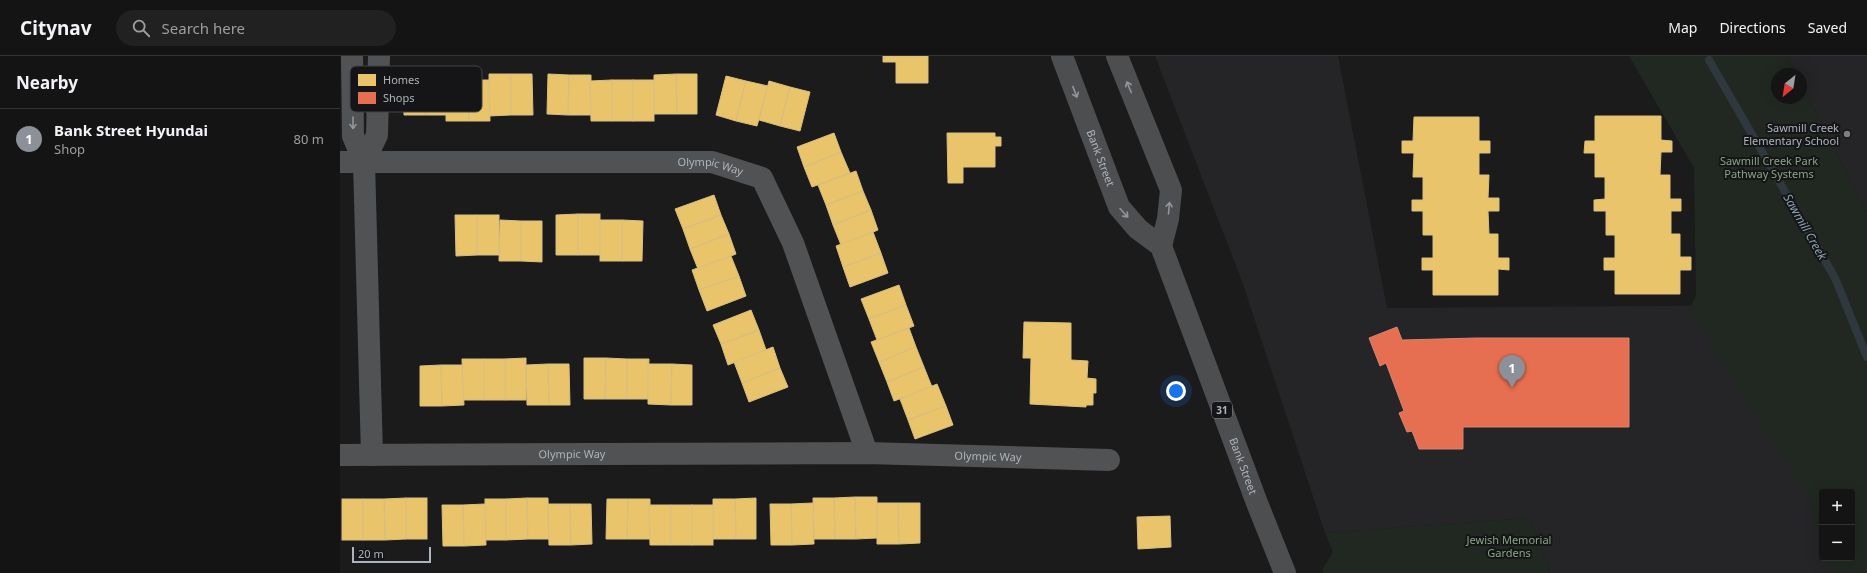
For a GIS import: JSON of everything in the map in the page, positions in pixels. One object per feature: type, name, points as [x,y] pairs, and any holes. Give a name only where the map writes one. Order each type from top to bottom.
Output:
[{"type":"main road","name":"Bank Street","points":[[1062,56],[1119,207],[1138,229],[1161,246],[1257,503],[1285,573]]},
{"type":"main road","points":[[1117,56],[1171,190],[1168,219],[1161,246]]},
{"type":"street","points":[[352,56],[352,66]]},
{"type":"street","points":[[379,56],[379,66]]},
{"type":"street","points":[[353,112],[353,136],[364,162],[372,455]]},
{"type":"street","points":[[364,162],[377,135],[378,112]]},
{"type":"street","name":"Olympic Way","points":[[340,162],[712,162],[762,178],[793,243],[867,453]]},
{"type":"street","name":"Olympic Way","points":[[340,455],[867,453],[1109,460]]},
{"type":"shaded area","points":[[1155,56],[1338,56],[1387,308],[1773,305],[1821,489],[1819,489],[1819,561],[1855,561],[1867,573],[1550,573],[1530,518],[1325,533],[1243,284]]},
{"type":"shaded area","name":"Sawmill Creek Elementary School","points":[[1786,56],[1867,56],[1867,212],[1807,96],[1807,68],[1793,68]]},
{"type":"green space","name":"Sawmill Creek Park Pathway Systems","points":[[1629,56],[1786,56],[1793,68],[1771,68],[1771,104],[1807,104],[1807,96],[1867,212],[1867,573],[1834,573],[1829,561],[1855,561],[1855,489],[1819,489],[1819,532],[1806,495],[1689,310],[1696,295],[1694,168]]},
{"type":"green space","name":"Jewish Memorial Gardens","points":[[1530,518],[1550,573],[1323,573],[1323,569],[1333,552],[1325,533]]},
{"type":"building: Homes","points":[[883,56],[928,56],[928,83],[896,83],[896,62],[883,62]]},
{"type":"building: Homes","points":[[489,74],[511,74],[511,115],[489,116]]},
{"type":"building: Homes","points":[[511,74],[532,74],[533,115],[511,115]]},
{"type":"building: Homes","points":[[548,74],[569,75],[568,115],[547,114]]},
{"type":"building: Homes","points":[[676,74],[697,74],[697,114],[677,114]]},
{"type":"building: Homes","points":[[676,74],[677,114],[654,114],[654,75]]},
{"type":"building: Homes","points":[[569,75],[591,75],[591,115],[568,115]]},
{"type":"building: Homes","points":[[726,76],[746,81],[736,121],[716,115]]},
{"type":"building: Homes","points":[[482,80],[489,80],[490,121],[469,121],[469,112],[482,112]]},
{"type":"building: Homes","points":[[612,80],[633,80],[633,121],[612,121]]},
{"type":"building: Homes","points":[[612,80],[612,121],[591,121],[590,81]]},
{"type":"building: Homes","points":[[633,80],[654,80],[654,121],[633,121]]},
{"type":"building: Homes","points":[[746,81],[768,86],[757,126],[736,121]]},
{"type":"building: Homes","points":[[769,81],[790,87],[780,126],[759,120]]},
{"type":"building: Homes","points":[[790,87],[810,92],[800,131],[780,126]]},
{"type":"building: Homes","points":[[404,112],[425,112],[425,115],[404,115]]},
{"type":"building: Homes","points":[[425,112],[447,112],[447,115],[425,115]]},
{"type":"building: Homes","points":[[446,112],[469,112],[469,121],[446,121]]},
{"type":"building: Homes","points":[[1595,116],[1661,116],[1661,140],[1672,141],[1672,152],[1661,152],[1660,175],[1670,175],[1670,199],[1681,199],[1681,211],[1671,211],[1671,234],[1680,234],[1680,257],[1691,257],[1691,270],[1680,270],[1680,294],[1615,294],[1615,270],[1604,270],[1604,258],[1615,258],[1615,235],[1606,235],[1606,211],[1594,211],[1594,200],[1605,199],[1605,177],[1595,177],[1595,153],[1584,153],[1585,141],[1595,141]]},
{"type":"building: Homes","points":[[1414,117],[1479,117],[1479,141],[1490,141],[1490,153],[1479,153],[1479,175],[1489,175],[1488,198],[1499,198],[1499,211],[1488,211],[1489,234],[1498,234],[1498,258],[1509,258],[1509,270],[1498,269],[1498,295],[1433,295],[1433,270],[1422,270],[1422,258],[1433,258],[1433,235],[1423,235],[1423,211],[1412,211],[1412,200],[1423,200],[1423,177],[1413,177],[1414,153],[1402,153],[1402,141],[1413,141]]},
{"type":"building: Homes","points":[[834,133],[841,152],[804,167],[797,147]]},
{"type":"building: Homes","points":[[947,133],[995,133],[995,137],[1001,137],[1001,146],[995,146],[995,167],[963,167],[963,183],[948,183]]},
{"type":"building: Homes","points":[[841,152],[850,173],[812,187],[804,167]]},
{"type":"building: Homes","points":[[856,171],[863,191],[826,205],[818,185]]},
{"type":"building: Homes","points":[[863,191],[871,210],[833,225],[826,205]]},
{"type":"building: Homes","points":[[714,195],[721,215],[683,229],[675,209]]},
{"type":"building: Homes","points":[[871,210],[878,230],[841,245],[833,225]]},
{"type":"building: Homes","points":[[578,214],[600,214],[600,255],[578,255]]},
{"type":"building: Homes","points":[[578,214],[578,255],[556,255],[556,215]]},
{"type":"building: Homes","points":[[455,215],[477,215],[477,255],[456,256]]},
{"type":"building: Homes","points":[[477,215],[499,215],[499,255],[477,255]]},
{"type":"building: Homes","points":[[721,215],[729,234],[690,249],[683,229]]},
{"type":"building: Homes","points":[[500,220],[521,221],[521,261],[499,261]]},
{"type":"building: Homes","points":[[600,220],[622,220],[622,261],[600,261]]},
{"type":"building: Homes","points":[[622,220],[643,221],[642,261],[622,261]]},
{"type":"building: Homes","points":[[521,221],[542,221],[542,262],[521,261]]},
{"type":"building: Homes","points":[[873,232],[881,253],[843,267],[836,246]]},
{"type":"building: Homes","points":[[729,234],[736,254],[698,269],[690,249]]},
{"type":"building: Homes","points":[[881,253],[888,273],[850,287],[843,267]]},
{"type":"building: Homes","points":[[731,256],[739,276],[699,290],[692,270]]},
{"type":"building: Homes","points":[[739,276],[746,296],[707,311],[699,290]]},
{"type":"building: Homes","points":[[899,285],[906,305],[869,319],[861,299]]},
{"type":"building: Homes","points":[[906,305],[914,326],[877,340],[869,319]]},
{"type":"building: Homes","points":[[751,310],[759,330],[721,344],[713,325]]},
{"type":"building: Homes","points":[[1024,322],[1071,323],[1071,360],[1088,361],[1087,378],[1096,379],[1096,393],[1093,393],[1093,405],[1086,405],[1086,407],[1030,404],[1031,358],[1023,358]]},
{"type":"building: Homes","points":[[909,328],[916,347],[879,362],[871,342]]},
{"type":"building: Homes","points":[[759,330],[766,350],[728,365],[721,344]]},
{"type":"building: Homes","points":[[773,347],[780,368],[742,383],[734,362]]},
{"type":"building: Homes","points":[[916,347],[924,367],[887,382],[879,362]]},
{"type":"building: Homes","points":[[526,358],[526,400],[505,400],[505,359]]},
{"type":"building: Homes","points":[[584,358],[606,358],[605,399],[584,399]]},
{"type":"building: Homes","points":[[606,358],[627,359],[627,399],[605,399]]},
{"type":"building: Homes","points":[[462,359],[484,359],[484,400],[463,400]]},
{"type":"building: Homes","points":[[484,359],[505,359],[505,400],[484,400]]},
{"type":"building: Homes","points":[[627,359],[649,359],[648,399],[627,399]]},
{"type":"building: Homes","points":[[548,364],[569,364],[570,405],[549,405]]},
{"type":"building: Homes","points":[[548,364],[549,405],[527,405],[526,365]]},
{"type":"building: Homes","points":[[648,364],[672,364],[671,405],[648,404]]},
{"type":"building: Homes","points":[[672,364],[692,365],[692,405],[671,405]]},
{"type":"building: Homes","points":[[441,365],[442,406],[420,406],[420,366]]},
{"type":"building: Homes","points":[[441,365],[462,365],[464,405],[442,406]]},
{"type":"building: Homes","points":[[924,367],[932,387],[894,401],[887,382]]},
{"type":"building: Homes","points":[[780,368],[788,387],[749,402],[742,383]]},
{"type":"building: Homes","points":[[937,384],[946,406],[908,420],[900,399]]},
{"type":"building: Homes","points":[[946,406],[953,425],[915,439],[908,420]]},
{"type":"building: Homes","points":[[855,497],[856,539],[835,539],[834,498]]},
{"type":"building: Homes","points":[[855,497],[877,497],[877,538],[856,539]]},
{"type":"building: Homes","points":[[406,498],[427,498],[427,539],[406,539]]},
{"type":"building: Homes","points":[[406,498],[406,539],[385,540],[384,499]]},
{"type":"building: Homes","points":[[527,498],[528,539],[506,540],[506,499]]},
{"type":"building: Homes","points":[[527,498],[548,498],[549,539],[528,539]]},
{"type":"building: Homes","points":[[756,498],[756,539],[736,539],[735,499]]},
{"type":"building: Homes","points":[[813,498],[834,498],[835,539],[814,539]]},
{"type":"building: Homes","points":[[342,499],[363,499],[363,540],[342,540]]},
{"type":"building: Homes","points":[[363,499],[384,499],[385,540],[363,540]]},
{"type":"building: Homes","points":[[485,499],[506,499],[506,540],[485,540]]},
{"type":"building: Homes","points":[[607,499],[628,499],[627,539],[606,539]]},
{"type":"building: Homes","points":[[628,499],[650,499],[650,539],[627,539]]},
{"type":"building: Homes","points":[[713,499],[735,499],[736,539],[713,539]]},
{"type":"building: Homes","points":[[813,503],[814,544],[792,545],[791,504]]},
{"type":"building: Homes","points":[[877,503],[898,503],[899,544],[877,544]]},
{"type":"building: Homes","points":[[898,503],[920,503],[920,543],[899,544]]},
{"type":"building: Homes","points":[[485,504],[486,545],[464,546],[463,505]]},
{"type":"building: Homes","points":[[548,504],[570,504],[571,545],[549,545]]},
{"type":"building: Homes","points":[[570,504],[591,504],[592,544],[571,545]]},
{"type":"building: Homes","points":[[770,504],[791,504],[792,545],[771,545]]},
{"type":"building: Homes","points":[[442,505],[463,505],[464,546],[443,546]]},
{"type":"building: Homes","points":[[649,505],[671,505],[671,545],[650,545]]},
{"type":"building: Homes","points":[[671,505],[692,505],[692,545],[671,545]]},
{"type":"building: Homes","points":[[692,505],[713,505],[713,545],[692,545]]},
{"type":"building: Homes","points":[[1170,516],[1171,547],[1138,549],[1137,517]]},
{"type":"building: Shops","points":[[1397,327],[1402,340],[1476,338],[1629,338],[1629,427],[1463,427],[1463,449],[1419,449],[1412,431],[1407,432],[1399,413],[1404,411],[1386,363],[1380,366],[1369,338]]},
{"type":"waterway","name":"Sawmill Creek","points":[[1709,60],[1835,278],[1867,357]]},
{"type":"place","name":"Sawmill Creek Elementary School","points":[[1847,134]]},
{"type":"place","name":"Bank Street Hyundai","points":[[1512,388]]}]
